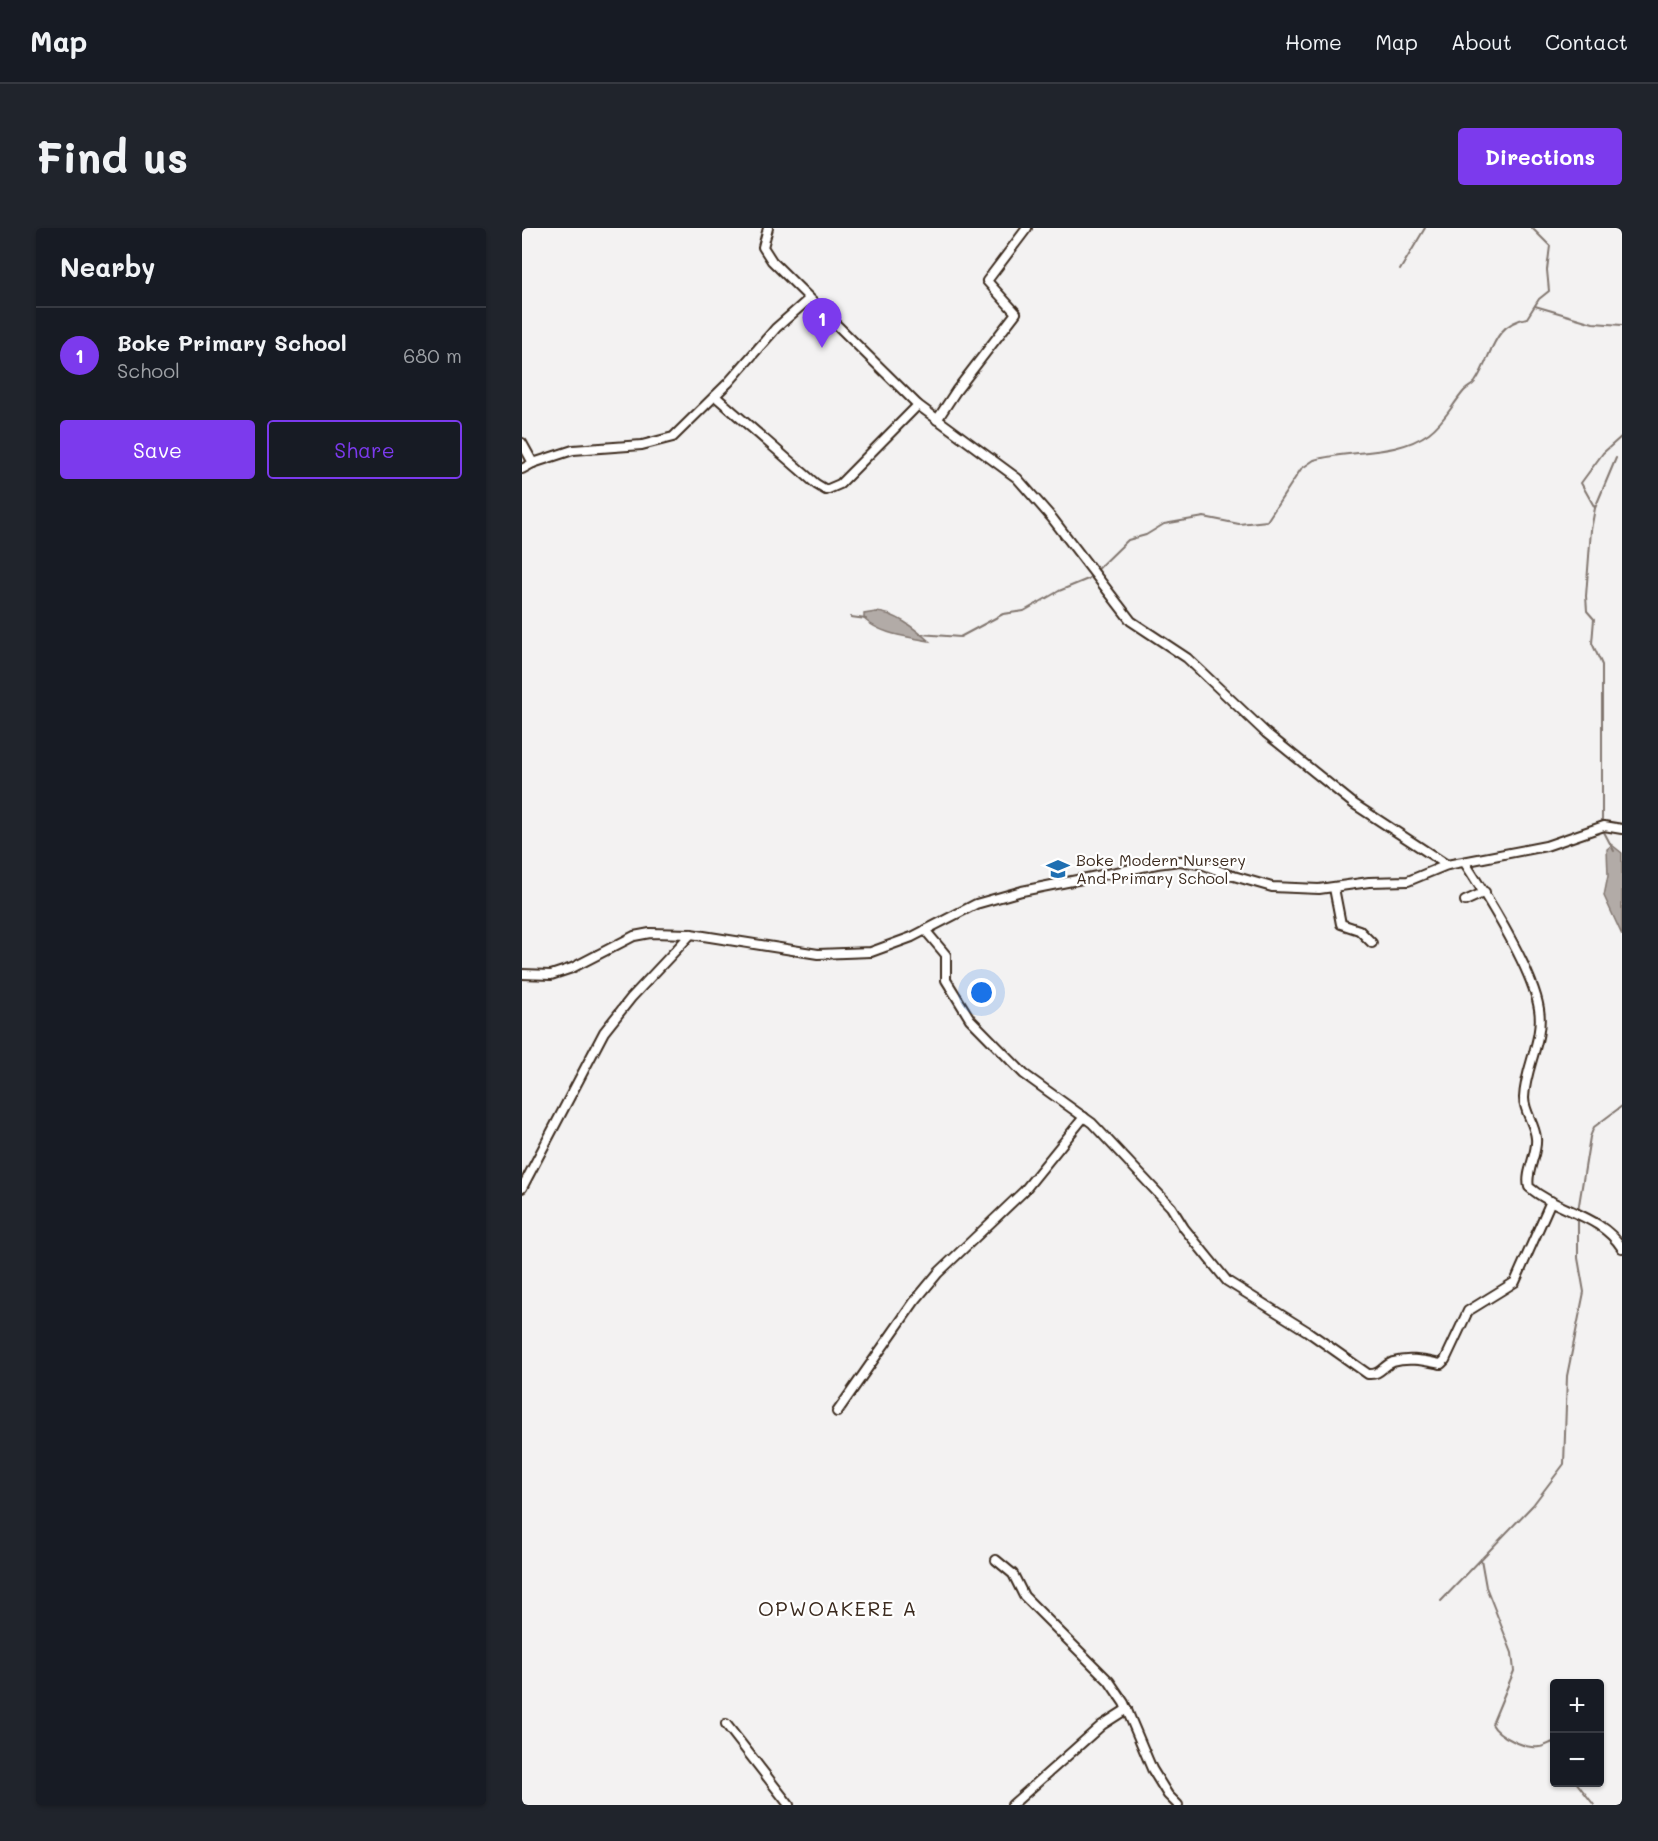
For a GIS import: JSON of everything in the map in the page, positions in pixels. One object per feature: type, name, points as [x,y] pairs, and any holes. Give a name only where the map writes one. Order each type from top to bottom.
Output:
[{"type":"street","points":[[768,228],[763,239],[766,253],[809,299],[918,405],[1017,478],[1052,518],[1131,621],[1187,658],[1259,727],[1354,804],[1447,865]]},
{"type":"street","points":[[937,420],[956,391],[1016,313],[987,281],[1027,228]]},
{"type":"street","points":[[522,469],[532,463],[573,450],[642,445],[666,440],[681,430],[776,328],[809,299]]},
{"type":"street","points":[[715,396],[816,484],[826,490],[840,484],[918,405]]},
{"type":"street","points":[[522,443],[532,463]]},
{"type":"street","points":[[522,974],[551,975],[572,968],[634,936],[650,933],[691,934],[818,954],[885,949],[976,904],[1108,872],[1180,861],[1204,865],[1272,887],[1291,890],[1334,888],[1369,882],[1408,881],[1447,865],[1546,846],[1604,826],[1622,829]]},
{"type":"street","points":[[1465,863],[1485,892],[1528,975],[1540,1010],[1538,1041],[1529,1062],[1524,1102],[1536,1137],[1534,1162],[1528,1182],[1537,1193],[1602,1225],[1622,1248]]},
{"type":"street","points":[[1334,888],[1341,924],[1359,930],[1372,942]]},
{"type":"street","points":[[1465,901],[1485,892]]},
{"type":"street","points":[[925,930],[946,955],[948,963],[946,980],[970,1019],[1024,1074],[1084,1117],[1170,1207],[1227,1281],[1307,1331],[1368,1374],[1381,1372],[1394,1362],[1410,1359],[1441,1364],[1468,1311],[1515,1282],[1551,1201]]},
{"type":"street","points":[[522,1188],[604,1032],[631,998],[691,934]]},
{"type":"street","points":[[837,1412],[932,1280],[1024,1191],[1084,1117]]},
{"type":"street","points":[[996,1560],[1013,1574],[1024,1596],[1109,1681],[1126,1709],[1152,1769],[1168,1796],[1178,1805]]},
{"type":"street","points":[[1012,1805],[1102,1725],[1126,1709]]},
{"type":"street","points":[[726,1724],[789,1805]]},
{"type":"shaded area","points":[[876,612],[898,618],[929,641],[886,632],[864,619],[864,614]]},
{"type":"shaded area","points":[[1612,845],[1622,853],[1622,935],[1604,896],[1608,876],[1607,849]]},
{"type":"waterway","points":[[1400,270],[1425,228]]},
{"type":"waterway","points":[[920,634],[960,637],[1003,614],[1024,611],[1059,591],[1088,579],[1128,540],[1146,535],[1164,524],[1204,517],[1239,524],[1267,521],[1301,469],[1314,460],[1402,446],[1429,433],[1444,418],[1464,391],[1475,382],[1499,334],[1506,327],[1527,318],[1539,299],[1549,291],[1547,270],[1550,246],[1532,228]]},
{"type":"waterway","points":[[1535,306],[1593,323],[1622,325]]},
{"type":"waterway","points":[[1595,508],[1581,483],[1603,453],[1622,436]]},
{"type":"waterway","points":[[1602,824],[1602,665],[1592,643],[1594,619],[1587,611],[1586,596],[1595,508],[1616,458]]},
{"type":"waterway","points":[[851,617],[866,619]]},
{"type":"waterway","points":[[1603,830],[1614,851]]},
{"type":"waterway","points":[[1578,1211],[1590,1137],[1594,1127],[1622,1106]]},
{"type":"waterway","points":[[1441,1601],[1533,1505],[1564,1464],[1567,1376],[1584,1292],[1578,1258],[1578,1216]]},
{"type":"waterway","points":[[1481,1559],[1486,1587],[1512,1653],[1514,1671],[1492,1724],[1500,1733],[1520,1744],[1539,1747],[1550,1743]]},
{"type":"waterway","points":[[1580,1787],[1594,1805]]},
{"type":"place","name":"Boke Primary School","points":[[822,348]]},
{"type":"place","name":"Boke Modern Nursery And Primary School","points":[[1058,869]]},
{"type":"district","name":"OPWOAKERE A","points":[[838,1609]]}]
